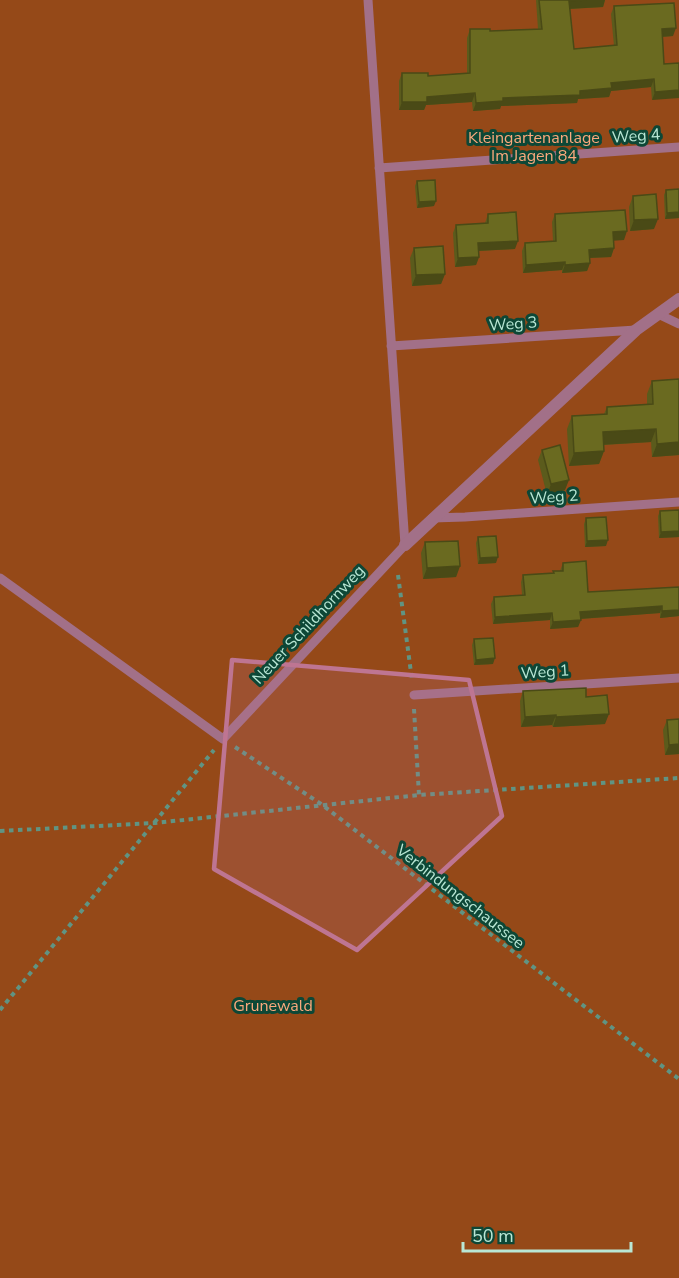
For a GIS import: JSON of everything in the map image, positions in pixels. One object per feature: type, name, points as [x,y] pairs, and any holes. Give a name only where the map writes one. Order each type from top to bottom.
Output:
[{"type":"street","name":"Neuer Schildhornweg","points":[[405,545],[636,330],[679,299]]},
{"type":"lane","points":[[368,0],[405,545]]},
{"type":"lane","name":"Weg 4","points":[[379,168],[679,147]]},
{"type":"lane","points":[[658,314],[679,324]]},
{"type":"lane","name":"Weg 3","points":[[391,346],[636,330]]},
{"type":"lane","name":"Weg 2","points":[[432,518],[679,502]]},
{"type":"lane","name":"Neuer Schildhornweg","points":[[223,739],[405,545]]},
{"type":"lane","points":[[0,578],[223,739]]},
{"type":"lane","name":"Weg 1","points":[[414,695],[679,678]]},
{"type":"path","points":[[405,545],[397,566],[414,695],[419,795]]},
{"type":"path","points":[[0,1010],[223,739]]},
{"type":"path","name":"Verbindungschaussee","points":[[223,739],[321,804],[679,1079]]},
{"type":"path","points":[[0,831],[155,823],[419,795],[679,778]]},
{"type":"highlighted area","points":[[232,660],[469,680],[502,816],[357,950],[214,869]]},
{"type":"green space","name":"Grunewald","points":[[0,0],[679,0],[679,1278],[0,1278]]},
{"type":"building","points":[[539,0],[587,0],[569,1],[574,49],[617,45],[614,6],[674,3],[676,28],[662,29],[664,64],[679,63],[679,90],[655,92],[654,79],[611,83],[612,88],[580,91],[580,95],[503,98],[503,101],[476,103],[475,93],[427,97],[427,102],[402,102],[402,73],[428,73],[428,76],[470,73],[470,29],[490,29],[490,31],[542,29]]},
{"type":"building","points":[[435,180],[436,201],[419,202],[417,181]]},
{"type":"building","points":[[679,189],[679,212],[667,213],[666,190]]},
{"type":"building","points":[[656,194],[658,219],[634,220],[633,196]]},
{"type":"building","points":[[625,210],[627,231],[613,232],[614,248],[589,250],[590,263],[526,265],[525,243],[556,241],[555,214]]},
{"type":"building","points":[[516,212],[518,241],[478,243],[479,257],[458,258],[456,225],[488,223],[488,214]]},
{"type":"building","points":[[443,246],[445,274],[416,275],[414,248]]},
{"type":"building","points":[[679,379],[679,442],[657,444],[656,429],[603,432],[604,451],[574,453],[572,416],[607,414],[607,407],[653,404],[652,381]]},
{"type":"building","points":[[560,445],[569,480],[551,484],[542,450]]},
{"type":"building","points":[[679,510],[679,531],[661,532],[660,511]]},
{"type":"building","points":[[606,517],[608,540],[587,541],[586,518]]},
{"type":"building","points":[[496,536],[498,557],[480,558],[478,537]]},
{"type":"building","points":[[458,541],[460,566],[427,568],[425,542]]},
{"type":"building","points":[[586,561],[588,592],[679,587],[679,610],[662,611],[662,606],[580,612],[581,620],[553,622],[552,613],[495,617],[494,597],[525,595],[523,575],[563,571],[563,563]]},
{"type":"building","points":[[493,638],[495,658],[476,660],[474,639]]},
{"type":"building","points":[[586,688],[586,697],[607,695],[609,714],[525,717],[523,691]]},
{"type":"building","points":[[679,719],[679,744],[669,745],[667,720]]},
{"type":"park label","name":"Kleingartenanlage Im Jagen 84","points":[[534,146]]}]
